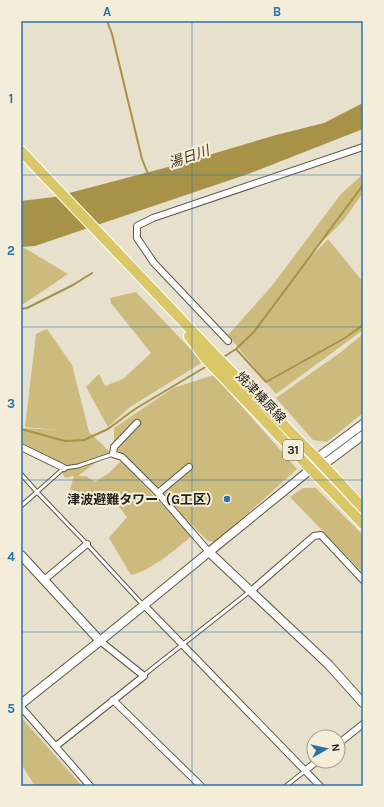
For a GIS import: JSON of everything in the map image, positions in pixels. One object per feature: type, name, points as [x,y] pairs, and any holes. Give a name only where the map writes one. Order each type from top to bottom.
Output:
[{"type":"main road","name":"焼津榛原線","points":[[21,150],[132,266],[311,469],[363,524]]},
{"type":"main road","name":"焼津榛原線","points":[[21,155],[54,186]]},
{"type":"main road","name":"焼津榛原線","points":[[226,373],[319,462],[363,508]]},
{"type":"street","points":[[228,341],[154,263],[137,238],[137,226],[153,218],[363,147]]},
{"type":"street","points":[[137,423],[114,447],[113,454],[122,457],[158,493],[209,552],[329,666],[363,703]]},
{"type":"street","points":[[90,786],[21,705],[311,469],[363,424]]},
{"type":"street","points":[[319,462],[363,435]]},
{"type":"street","points":[[21,447],[64,468]]},
{"type":"street","points":[[158,493],[189,467]]},
{"type":"street","points":[[251,591],[314,536],[321,536],[363,580]]},
{"type":"street","points":[[44,580],[87,544]]},
{"type":"street","points":[[21,555],[100,641],[144,676],[56,746]]},
{"type":"street","points":[[144,605],[320,786]]},
{"type":"street","points":[[113,700],[201,786]]},
{"type":"street","points":[[346,738],[363,724]]},
{"type":"lane","points":[[21,506],[64,468],[78,466],[113,454]]},
{"type":"lane","points":[[21,474],[144,605]]},
{"type":"lane","points":[[144,676],[251,591]]},
{"type":"lane","points":[[286,786],[306,770]]},
{"type":"shaded area","points":[[363,103],[363,129],[248,174],[35,246],[21,247],[21,201],[54,197],[168,167],[276,135],[324,123]]},
{"type":"shaded area","points":[[363,174],[363,193],[343,221],[315,249],[303,265],[328,239],[363,282],[363,330],[276,394],[228,335],[271,287],[341,194]]},
{"type":"shaded area","points":[[21,246],[68,274],[22,305]]},
{"type":"shaded area","points":[[136,292],[203,362],[130,407],[108,427],[86,387],[99,374],[105,386],[123,379],[151,353],[111,303],[110,298]]},
{"type":"shaded area","points":[[47,329],[72,365],[89,432],[110,452],[78,476],[86,476],[95,482],[109,473],[121,461],[192,536],[163,559],[148,568],[131,575],[109,538],[127,517],[113,499],[101,506],[70,489],[74,476],[65,478],[58,465],[21,442],[21,436],[25,428],[67,431],[25,427],[36,334]]},
{"type":"shaded area","points":[[363,334],[363,413],[327,442],[313,440],[276,398],[341,352]]},
{"type":"shaded area","points":[[214,375],[297,469],[216,542],[208,541],[114,447],[114,428],[173,388]]},
{"type":"shaded area","points":[[303,488],[316,488],[363,535],[363,573],[290,497]]},
{"type":"shaded area","points":[[21,717],[82,786],[35,786],[21,764]]},
{"type":"waterway","points":[[107,21],[112,34],[142,159],[148,174]]},
{"type":"waterway","points":[[222,358],[236,349],[254,332],[363,185]]},
{"type":"waterway","points":[[21,309],[27,308],[73,285],[92,273]]},
{"type":"waterway","points":[[236,349],[266,382],[345,338],[363,325]]},
{"type":"waterway","points":[[21,429],[65,441],[84,440],[108,429],[135,409],[207,366]]},
{"type":"place","name":"津波避難タワー（G工区）","points":[[227,499]]},
{"type":"water label","name":"湯日川","points":[[189,157]]}]
